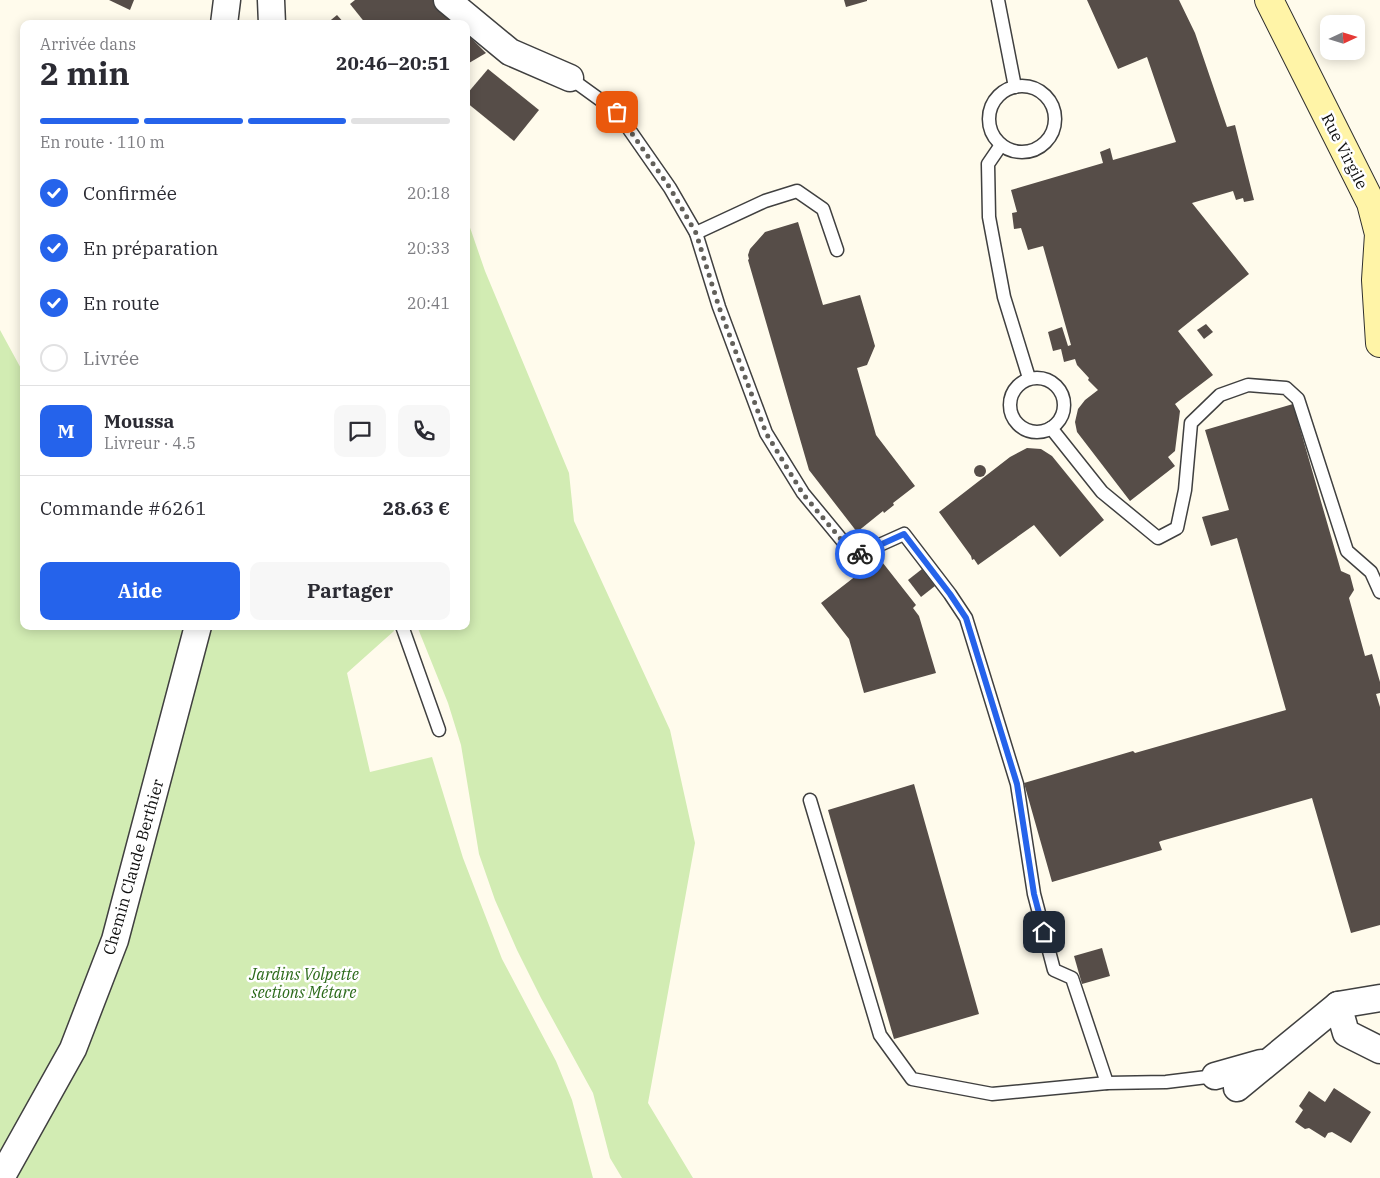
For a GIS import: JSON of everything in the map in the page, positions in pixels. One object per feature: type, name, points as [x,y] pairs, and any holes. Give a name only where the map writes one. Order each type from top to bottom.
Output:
[{"type":"street","points":[[224,20],[227,0]]},
{"type":"street","points":[[271,0],[272,20]]},
{"type":"street","points":[[446,0],[510,52],[570,78]]},
{"type":"street","name":"Rue Virgile","points":[[1269,0],[1377,218],[1376,280],[1380,343]]},
{"type":"street","name":"Chemin Claude Berthier","points":[[1,1178],[73,1049],[115,940],[197,630]]},
{"type":"street","points":[[1226,1082],[1271,1060],[1338,1005],[1380,998]]},
{"type":"street","points":[[1338,1005],[1346,1033],[1380,1050]]},
{"type":"lane","points":[[998,0],[1015,87]]},
{"type":"lane","points":[[570,78],[617,112],[670,188],[696,233],[719,307],[766,433],[803,494],[855,556],[904,534],[966,618],[1017,784],[1034,894],[1054,970],[1072,978],[1107,1083]]},
{"type":"lane","points":[[1026,86],[1037,89],[1053,105],[1055,116],[1054,128],[1050,138],[1042,146],[1032,151],[1010,150],[1001,145],[994,137],[990,128],[989,117],[997,98],[1005,91],[1015,87],[1026,86]]},
{"type":"lane","points":[[1001,145],[988,164],[989,216],[1004,297],[1028,378]]},
{"type":"lane","points":[[696,233],[765,201],[797,192],[823,209],[837,250]]},
{"type":"lane","points":[[1038,377],[1047,379],[1056,384],[1061,391],[1065,400],[1064,409],[1061,418],[1052,428],[1039,432],[1030,432],[1015,422],[1011,414],[1010,406],[1014,389],[1028,378],[1038,377]]},
{"type":"lane","points":[[1052,428],[1102,492],[1158,538],[1177,528],[1185,490],[1191,423],[1220,395],[1248,385],[1286,388],[1298,399],[1348,551],[1371,572],[1380,592]]},
{"type":"lane","points":[[403,630],[439,730]]},
{"type":"lane","points":[[810,800],[880,1035],[912,1079],[992,1094],[1107,1083],[1226,1082]]},
{"type":"green space","points":[[470,228],[485,271],[569,473],[574,521],[670,730],[695,843],[648,1103],[693,1178],[622,1178],[610,1158],[593,1093],[541,998],[495,900],[479,854],[461,745],[448,703],[419,630],[470,630]]},
{"type":"green space","name":"Jardins Volpette sections Métare","points":[[0,330],[20,367],[20,630],[394,630],[347,673],[370,772],[432,757],[463,858],[502,959],[556,1061],[572,1100],[593,1178],[0,1178]]},
{"type":"building","points":[[109,0],[134,0],[130,10]]},
{"type":"building","points":[[355,0],[435,0],[454,20],[363,20],[350,4]]},
{"type":"building","points":[[844,0],[867,0],[867,1],[846,7]]},
{"type":"building","points":[[1087,0],[1179,0],[1195,33],[1227,127],[1235,125],[1254,200],[1244,202],[1243,198],[1236,200],[1233,191],[1192,203],[1249,274],[1178,331],[1213,375],[1175,404],[1180,411],[1175,451],[1168,457],[1175,466],[1130,501],[1077,432],[1075,422],[1078,409],[1085,400],[1098,390],[1088,380],[1089,378],[1077,365],[1075,359],[1064,362],[1061,349],[1053,351],[1048,332],[1062,327],[1068,346],[1071,345],[1043,246],[1028,250],[1021,228],[1014,229],[1012,213],[1017,212],[1011,190],[1103,163],[1100,152],[1110,148],[1113,160],[1176,142],[1147,57],[1118,69]]},
{"type":"building","points":[[337,15],[341,20],[331,20]]},
{"type":"building","points":[[470,37],[486,53],[470,62]]},
{"type":"building","points":[[488,69],[539,110],[514,141],[470,105],[470,90]]},
{"type":"building","points":[[798,222],[823,305],[860,295],[875,346],[867,365],[857,368],[876,435],[915,486],[893,503],[894,505],[884,513],[883,511],[857,532],[809,470],[748,260],[750,249],[765,232]]},
{"type":"building","points":[[1206,324],[1213,332],[1204,339],[1197,330]]},
{"type":"building","points":[[1293,404],[1341,571],[1350,575],[1354,590],[1349,598],[1365,656],[1372,654],[1380,682],[1380,693],[1376,694],[1380,707],[1380,925],[1351,933],[1312,798],[1161,841],[1159,842],[1162,850],[1052,882],[1024,783],[1133,751],[1135,753],[1286,710],[1237,538],[1211,546],[1202,517],[1229,510],[1205,430]]},
{"type":"building","points":[[1027,448],[1041,449],[1052,456],[1104,520],[1060,557],[1034,525],[978,565],[974,559],[972,560],[939,512],[1010,457]]},
{"type":"building","points":[[978,465],[982,465],[986,471],[982,477],[978,477],[974,473],[974,469]]},
{"type":"building","points":[[879,558],[916,605],[913,608],[919,616],[936,673],[864,693],[849,639],[821,603]]},
{"type":"building","points":[[922,569],[935,586],[921,597],[908,580]]},
{"type":"building","points":[[914,784],[979,1014],[894,1039],[828,810]]},
{"type":"building","points":[[1102,948],[1110,976],[1082,984],[1074,956]]},
{"type":"building","points":[[1334,1088],[1371,1112],[1351,1143],[1332,1132],[1328,1133],[1325,1138],[1295,1122],[1303,1110],[1299,1106],[1309,1091],[1325,1102]]},
{"type":"way so far","points":[[617,112],[670,188],[696,233],[719,307],[766,433],[803,494],[855,556],[860,554]]},
{"type":"route","points":[[860,554],[904,534],[966,618],[1017,784],[1034,894],[1044,932]]}]
